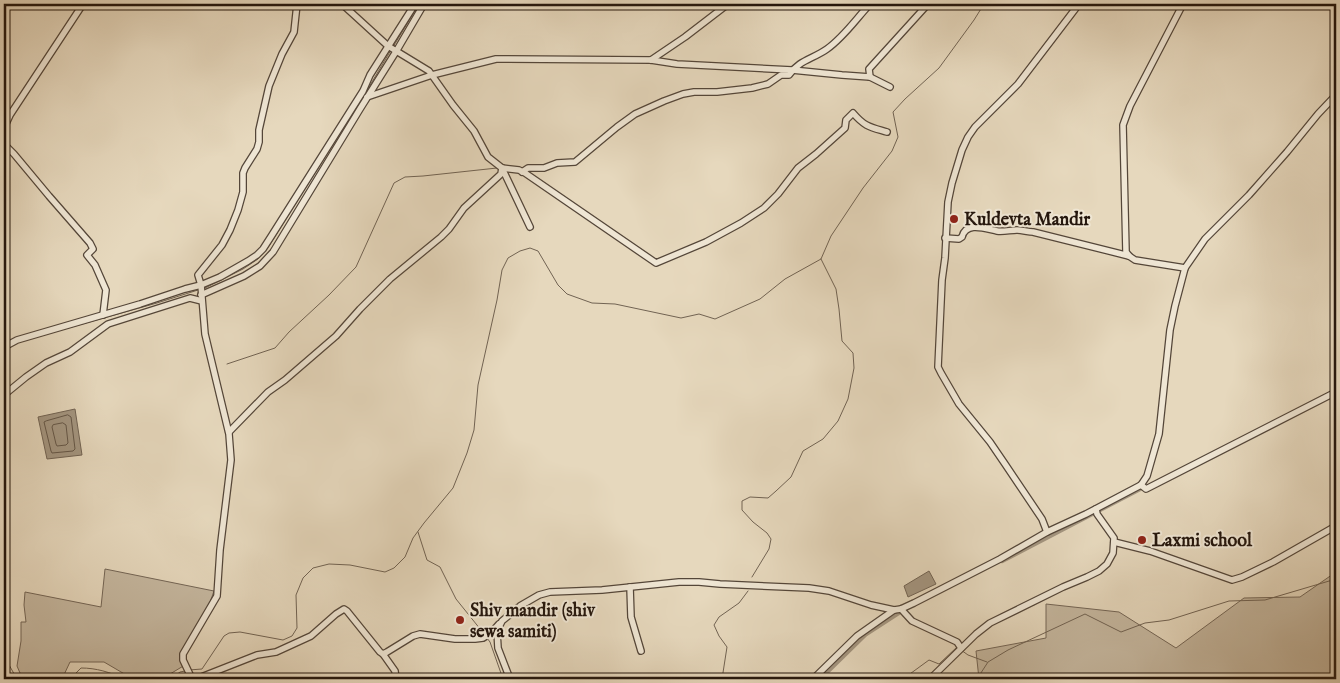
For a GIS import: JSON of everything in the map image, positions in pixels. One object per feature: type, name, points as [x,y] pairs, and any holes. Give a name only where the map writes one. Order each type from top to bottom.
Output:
[{"type":"street","points":[[4,128],[10,115],[83,4]]},
{"type":"street","points":[[192,677],[183,660],[183,654],[217,596],[220,550],[231,460],[229,432],[205,334],[198,276],[226,237],[238,210],[244,192],[243,173],[257,149],[259,130],[269,86],[282,54],[294,32],[297,4]]},
{"type":"street","points":[[342,4],[388,46],[426,68],[432,75],[474,131],[488,157],[502,168],[530,228]]},
{"type":"street","points":[[4,347],[17,340],[185,289],[201,292],[220,277],[248,262],[263,249],[363,91],[370,75],[415,4]]},
{"type":"street","points":[[4,395],[46,363],[70,352],[108,324],[190,298],[244,276],[260,266],[273,252],[424,4]]},
{"type":"street","points":[[651,60],[728,4]]},
{"type":"street","points":[[522,172],[528,168],[544,168],[557,163],[575,162],[617,127],[641,111],[683,94],[752,88],[768,84],[781,75],[789,75],[797,65],[826,50],[838,40],[870,4]]},
{"type":"street","points":[[870,77],[869,69],[928,4]]},
{"type":"street","points":[[1047,532],[1042,519],[1011,472],[990,442],[959,404],[940,374],[938,367],[948,202],[968,137],[987,114],[1018,84],[1079,4]]},
{"type":"street","points":[[1129,256],[1125,247],[1123,125],[1130,106],[1184,4]]},
{"type":"street","points":[[367,98],[432,75],[496,58],[651,60],[677,64],[792,70],[842,76],[870,77],[890,87]]},
{"type":"street","points":[[383,654],[412,636],[420,634],[455,639],[475,640],[483,638],[520,606],[538,595],[550,592],[699,582],[809,588],[829,591],[871,605],[903,611],[1047,532],[1096,511],[1141,485],[1146,476],[1159,434],[1170,330],[1185,268],[1205,239],[1249,195],[1336,95]]},
{"type":"street","points":[[502,168],[522,172],[656,263],[706,242],[741,224],[764,208],[778,194],[798,168],[845,128],[846,120],[853,113],[861,123],[887,132]]},
{"type":"street","points":[[4,144],[93,248],[87,255],[95,265],[106,290],[103,315]]},
{"type":"street","points":[[229,432],[268,392],[336,336],[390,279],[445,234],[464,208],[501,174],[502,168]]},
{"type":"street","points":[[946,238],[959,238],[968,229],[979,227],[998,231],[1018,230],[1129,256],[1135,260],[1185,268]]},
{"type":"street","points":[[1141,485],[1146,489],[1336,392]]},
{"type":"street","points":[[930,679],[990,622],[1099,571],[1107,564],[1113,553],[1114,538],[1096,511]]},
{"type":"street","points":[[1114,542],[1150,550],[1232,580],[1273,562],[1336,526]]},
{"type":"street","points":[[630,587],[631,617],[640,651]]},
{"type":"street","points":[[196,679],[257,655],[276,652],[311,636],[336,614],[344,610],[347,611],[383,654],[395,671],[396,679]]},
{"type":"street","points":[[814,679],[857,636],[894,610]]},
{"type":"street","points":[[903,611],[912,621],[957,642],[961,648]]},
{"type":"street","points":[[502,621],[498,631],[498,648],[510,679]]},
{"type":"shaded area","points":[[105,569],[214,591],[209,605],[182,650],[180,657],[185,665],[170,674],[166,679],[133,679],[104,662],[70,662],[62,679],[28,679],[20,673],[17,666],[21,641],[21,622],[26,622],[25,592],[101,607]]},
{"type":"shaded area","points":[[1336,572],[1336,679],[979,679],[976,651],[1046,638],[1046,604],[1119,612],[1176,648],[1244,598],[1300,597]]},
{"type":"water","points":[[75,409],[82,455],[47,459],[38,417]]},
{"type":"water","points":[[929,571],[936,584],[908,597],[904,586]]},
{"type":"waterway","points":[[393,47],[419,4]]},
{"type":"waterway","points":[[189,670],[202,669],[224,636],[229,633],[240,632],[283,640],[292,636],[297,628],[296,595],[303,578],[313,568],[329,564],[350,565],[385,572],[394,568],[405,557],[413,538],[453,488],[467,453],[474,430],[478,385],[502,270],[508,258],[530,248],[538,251],[558,285],[567,294],[592,303],[615,304],[681,318],[699,314],[715,319],[760,299],[785,279],[821,259],[831,236],[863,188],[892,151],[898,137],[893,112],[939,68],[984,4]]},
{"type":"waterway","points":[[366,92],[391,50]]},
{"type":"waterway","points":[[205,288],[243,269],[258,259],[269,246],[361,99]]},
{"type":"waterway","points":[[227,364],[275,348],[356,267],[394,183],[405,177],[497,168]]},
{"type":"waterway","points":[[752,577],[769,549],[771,539],[742,510],[742,501],[750,497],[768,498],[791,477],[803,451],[823,439],[838,421],[848,399],[854,368],[853,353],[842,341],[836,289],[821,259]]},
{"type":"waterway","points":[[61,330],[198,290]]},
{"type":"waterway","points":[[1002,561],[1140,489]]},
{"type":"waterway","points":[[418,532],[427,560],[440,567],[456,599],[485,635]]},
{"type":"waterway","points":[[977,679],[988,662],[1008,650],[1085,614],[1121,632],[1145,623],[1169,620],[1229,601],[1265,600],[1336,579]]},
{"type":"waterway","points":[[722,679],[727,647],[714,625],[719,617],[739,603],[748,591]]},
{"type":"waterway","points":[[820,679],[866,634],[903,610]]},
{"type":"waterway","points":[[487,638],[503,679]]},
{"type":"waterway","points":[[903,679],[929,660],[939,664],[958,648]]},
{"type":"waterway","points":[[961,650],[968,655],[987,662]]},
{"type":"waterway","points":[[4,656],[17,679]]},
{"type":"waterway","points":[[70,679],[81,668],[103,671],[124,679]]},
{"type":"waterway","points":[[171,679],[180,672],[185,671]]},
{"type":"place","name":"Kuldevta Mandir","points":[[954,219]]},
{"type":"place","name":"Laxmi school","points":[[1142,540]]},
{"type":"place","name":"Shiv mandir (shiv sewa samiti)","points":[[460,620]]}]
